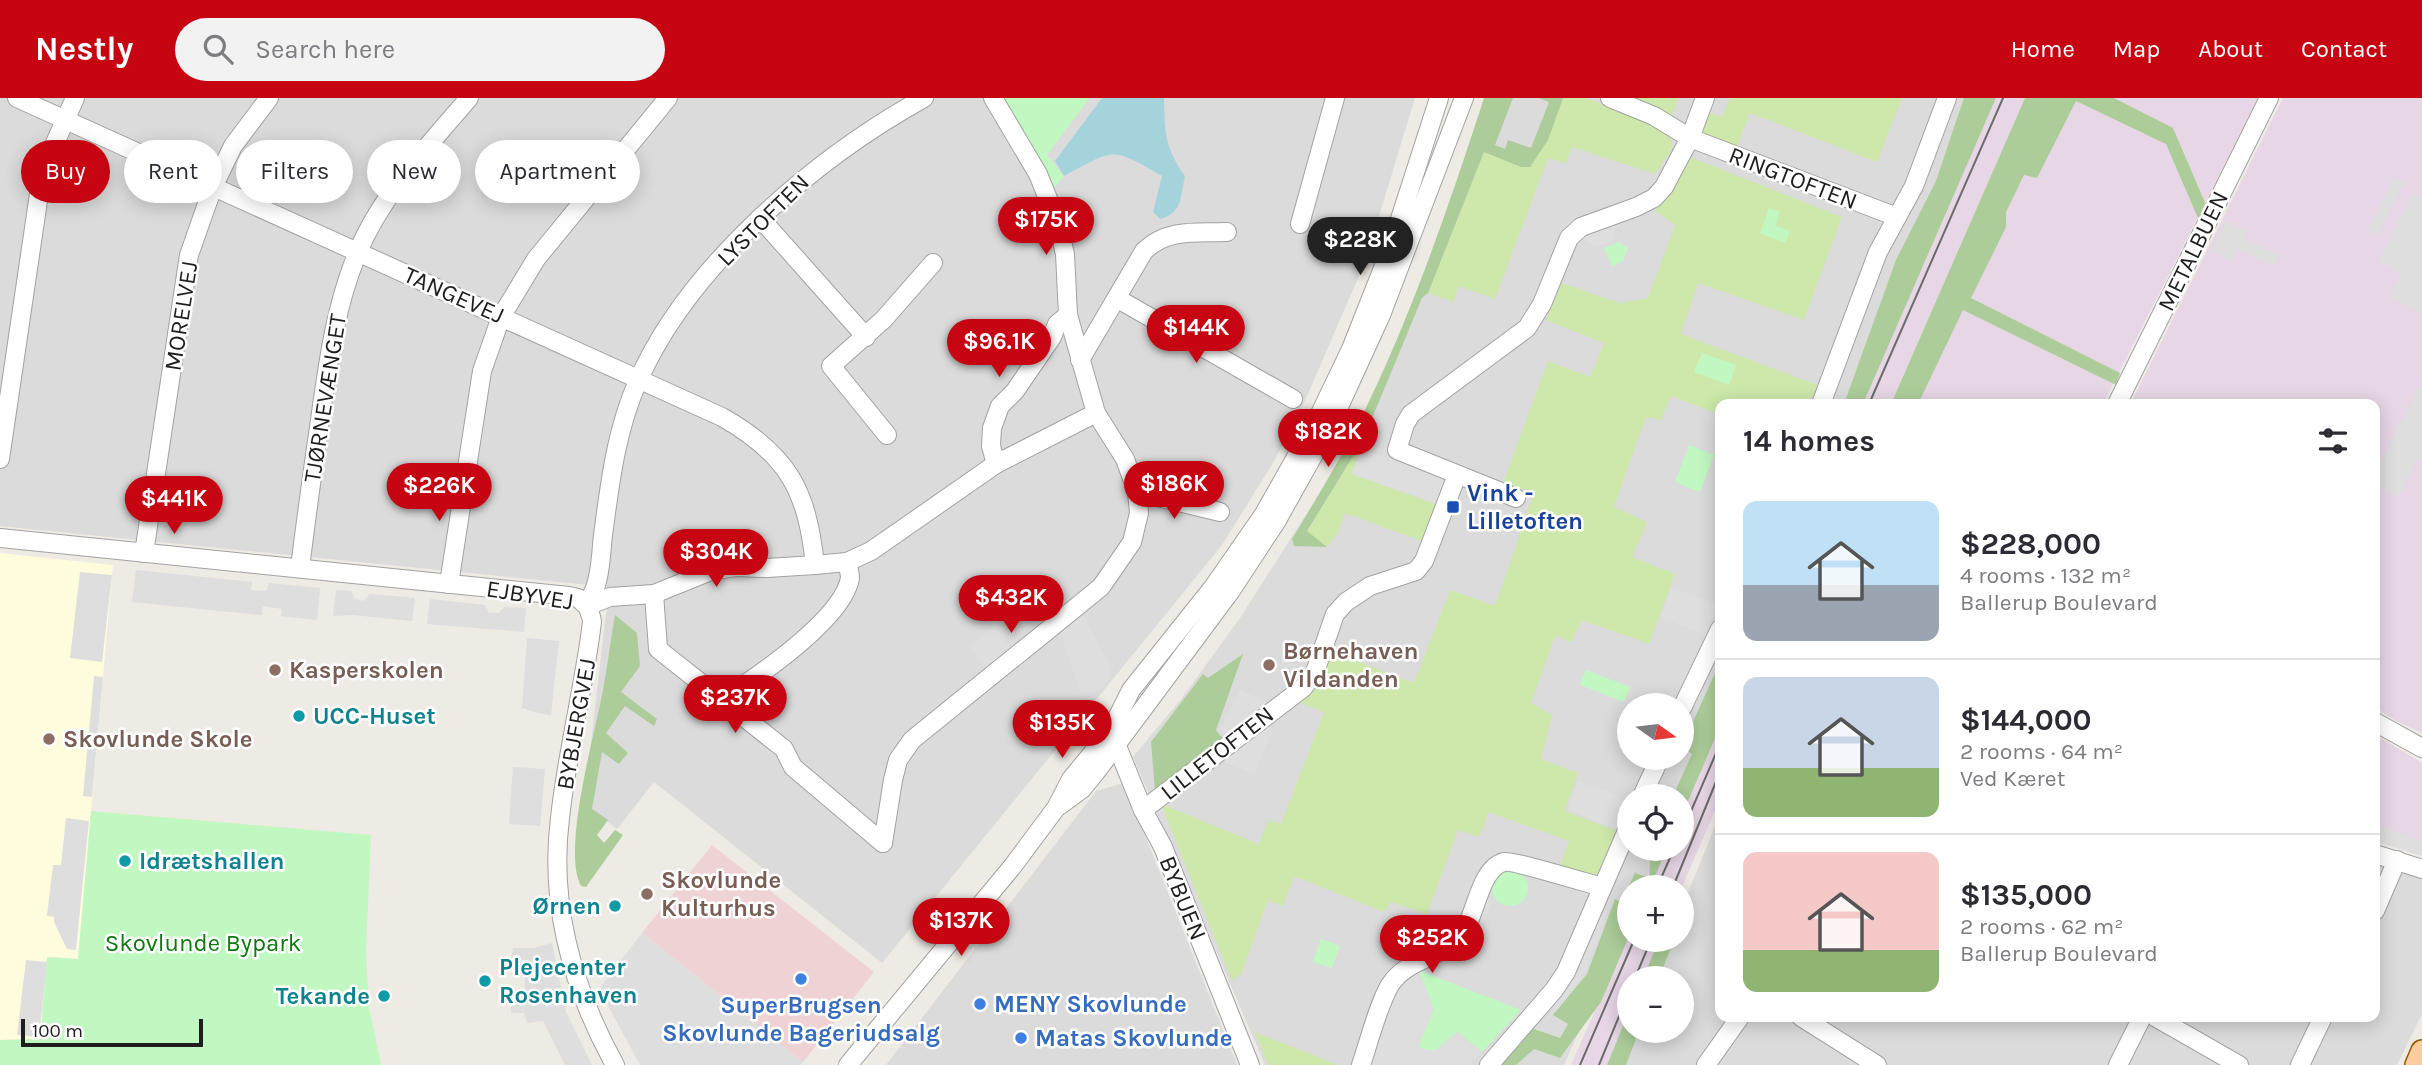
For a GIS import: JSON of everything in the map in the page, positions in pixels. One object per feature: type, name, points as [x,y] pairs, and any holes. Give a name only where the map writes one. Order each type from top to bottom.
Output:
[{"type":"main road","points":[[2416,1065],[2422,1051]]},
{"type":"street","name":"TANGEVEJ","points":[[17,98],[124,146]]},
{"type":"street","points":[[0,458],[39,194],[51,152],[75,98]]},
{"type":"street","name":"MORELVEJ","points":[[222,169],[233,146],[269,98]]},
{"type":"street","name":"TJØRNEVÆNGET","points":[[300,568],[329,355],[337,313],[358,252],[400,182],[469,98]]},
{"type":"street","points":[[449,584],[482,371],[501,317],[536,258],[668,98]]},
{"type":"street","name":"LYSTOFTEN","points":[[639,379],[677,313],[716,265],[760,218],[827,160],[880,122],[924,98]]},
{"type":"street","points":[[654,594],[658,649],[784,749],[793,767],[883,843],[898,760],[912,740],[1101,587],[1126,553],[1134,537],[1139,513],[1137,492],[1125,459],[1096,413],[1080,360],[1068,315],[1065,254],[1057,221],[1038,174],[993,98]]},
{"type":"street","points":[[1300,224],[1335,98]]},
{"type":"street","points":[[1111,742],[1139,680],[1206,597],[1250,536],[1318,418],[1351,349],[1379,280],[1439,98]]},
{"type":"street","points":[[848,1065],[1012,867],[1056,808],[1082,789],[1111,742],[1248,565],[1332,422],[1391,290],[1464,98]]},
{"type":"street","points":[[1610,98],[1654,116],[1690,138]]},
{"type":"street","points":[[1516,498],[1397,450],[1408,418],[1527,328],[1542,304],[1569,238],[1581,227],[1654,198],[1664,187],[1690,138],[1705,98]]},
{"type":"street","points":[[1823,399],[1878,252],[1914,186],[1947,98]]},
{"type":"street","name":"METALBUEN","points":[[2119,399],[2269,98]]},
{"type":"street","name":"RINGTOFTEN","points":[[1690,138],[1897,217]]},
{"type":"street","name":"TANGEVEJ","points":[[222,191],[639,379],[747,431],[770,450],[788,473],[802,498],[811,526],[815,565]]},
{"type":"street","name":"MORELVEJ","points":[[144,552],[189,255],[207,203]]},
{"type":"street","points":[[760,218],[866,337]]},
{"type":"street","points":[[1080,360],[1144,251],[1154,241],[1168,235],[1227,232]]},
{"type":"street","points":[[887,435],[831,366],[866,337],[933,264]]},
{"type":"street","points":[[1118,299],[1293,399]]},
{"type":"street","points":[[996,464],[990,446],[992,428],[1000,407],[1015,391],[1052,337],[1057,324],[1068,315]]},
{"type":"street","name":"BYBJERGVEJ","points":[[615,1065],[579,990],[565,938],[557,868],[559,820],[592,615],[587,606],[596,586],[620,433],[639,379]]},
{"type":"street","name":"EJBYVEJ","points":[[0,538],[569,596],[578,598],[587,606],[610,597],[654,594],[711,571],[735,567],[766,568],[847,562],[871,551],[996,464],[1096,413]]},
{"type":"street","name":"LILLETOFTEN","points":[[1143,810],[1303,688],[1315,672],[1335,614],[1346,602],[1370,586],[1416,571],[1424,561],[1457,475]]},
{"type":"street","points":[[1137,492],[1220,512]]},
{"type":"street","points":[[747,684],[789,652],[818,626],[833,608],[844,592],[850,576],[847,562]]},
{"type":"street","points":[[1689,693],[1715,639]]},
{"type":"street","points":[[2380,725],[2422,748]]},
{"type":"street","name":"BYBUEN","points":[[1111,742],[1163,847],[1251,1065]]},
{"type":"street","points":[[1489,1065],[1554,990],[1566,972],[1617,853]]},
{"type":"street","points":[[2380,855],[2422,869]]},
{"type":"street","points":[[2380,899],[2397,860]]},
{"type":"street","points":[[1361,1065],[1389,986],[1403,969],[1450,945],[1461,936],[1493,867],[1510,861],[1602,887]]},
{"type":"street","points":[[1706,1065],[1737,1022]]},
{"type":"street","points":[[1809,1022],[1877,1065]]},
{"type":"street","points":[[2118,1065],[2140,1022]]},
{"type":"street","points":[[2164,1022],[2238,1065]]},
{"type":"street","points":[[2300,1065],[2321,1022]]},
{"type":"shaded area","points":[[0,98],[1415,98],[1365,262],[1304,403],[1273,463],[1222,545],[882,963],[654,782],[617,829],[584,804],[609,587],[0,526]]},
{"type":"shaded area","points":[[1495,98],[1987,98],[1857,399],[1715,399],[1715,723],[1694,769],[1694,693],[1617,693],[1617,770],[1694,770],[1687,784],[1617,784],[1617,861],[1654,861],[1648,875],[1617,875],[1617,944],[1564,1065],[1265,1065],[1133,757],[1182,698],[1240,618],[1349,447],[1428,277]]},
{"type":"shaded area","points":[[1996,98],[2025,98],[1893,399],[1865,399]]},
{"type":"shaded area","points":[[2036,98],[2258,98],[2106,399],[1901,399]]},
{"type":"shaded area","points":[[2283,98],[2422,98],[2422,733],[2380,710],[2380,399],[2133,399]]},
{"type":"shaded area","points":[[2394,177],[2404,182],[2378,235],[2368,230]]},
{"type":"shaded area","points":[[2412,194],[2422,199],[2422,313],[2389,297],[2401,274],[2378,262]]},
{"type":"shaded area","points":[[1616,221],[1613,241],[1597,247],[1580,238]]},
{"type":"shaded area","points":[[2226,221],[2246,231],[2243,238],[2279,255],[2273,266],[2238,249],[2232,261],[2211,251]]},
{"type":"shaded area","points":[[2422,380],[2422,450],[2399,497],[2380,488],[2380,463]]},
{"type":"shaded area","points":[[1360,448],[1446,479],[1436,504],[1352,474]]},
{"type":"shaded area","name":"Skovlunde Skole","points":[[0,553],[113,565],[78,959],[47,957],[40,1039],[0,1040]]},
{"type":"shaded area","points":[[136,570],[252,582],[251,590],[266,591],[269,583],[320,588],[317,620],[281,616],[282,609],[263,606],[262,615],[132,602]]},
{"type":"shaded area","points":[[80,572],[112,575],[102,662],[70,658]]},
{"type":"shaded area","points":[[1671,587],[1715,604],[1715,613],[1704,634],[1660,617]]},
{"type":"shaded area","points":[[336,590],[351,591],[355,599],[364,601],[370,594],[415,598],[412,621],[353,615],[333,616]]},
{"type":"shaded area","points":[[430,599],[485,605],[489,613],[499,613],[504,607],[526,608],[524,632],[427,624]]},
{"type":"shaded area","points":[[1082,612],[1111,667],[1109,672],[1112,675],[1101,689],[1081,694],[1059,630]]},
{"type":"shaded area","points":[[995,626],[1011,648],[985,668],[969,646]]},
{"type":"shaded area","points":[[527,638],[559,641],[551,715],[522,708]]},
{"type":"shaded area","points":[[94,676],[103,677],[92,797],[83,796]]},
{"type":"shaded area","points":[[1240,690],[1270,703],[1227,738],[1220,730]]},
{"type":"shaded area","points":[[1266,725],[1273,728],[1255,774],[1221,761]]},
{"type":"shaded area","points":[[2380,738],[2422,763],[2422,854],[2380,841]]},
{"type":"shaded area","points":[[1715,739],[1715,811],[1694,859],[1694,787]]},
{"type":"shaded area","points":[[513,767],[545,769],[540,826],[509,824]]},
{"type":"shaded area","points":[[1578,781],[1617,795],[1617,829],[1568,810]]},
{"type":"shaded area","points":[[1124,783],[1237,1065],[886,1065],[1096,791]]},
{"type":"shaded area","points":[[66,818],[89,821],[76,950],[67,949],[54,917],[47,916],[53,865],[61,865]]},
{"type":"shaded area","points":[[1715,826],[1715,1022],[2380,1022],[2380,860],[2422,871],[2422,1014],[2397,1065],[1617,1065],[1626,1043],[1694,1043],[1694,966],[1658,966],[1663,952],[1694,952],[1694,878]]},
{"type":"shaded area","points":[[2380,826],[2422,841],[2422,856],[2380,843]]},
{"type":"shaded area","points":[[712,845],[874,972],[803,1062],[642,933]]},
{"type":"shaded area","points":[[1662,861],[1693,861],[1687,875],[1655,875]]},
{"type":"shaded area","points":[[1484,898],[1492,902],[1471,950],[1460,945]]},
{"type":"shaded area","points":[[1600,906],[1608,911],[1587,966],[1581,979],[1555,1012],[1546,1005]]},
{"type":"shaded area","points":[[642,933],[803,1062],[800,1065],[640,1065],[599,989]]},
{"type":"shaded area","points":[[552,943],[566,1012],[592,1065],[565,1065],[543,1021],[527,1023],[524,1013],[511,1013],[513,989],[525,989],[524,960],[511,958],[513,948],[533,948]]},
{"type":"shaded area","points":[[1621,952],[1654,952],[1648,966],[1617,966],[1617,1040],[1607,1065],[1571,1065]]},
{"type":"shaded area","points":[[26,960],[47,962],[39,1037],[17,1035]]},
{"type":"shaded area","points":[[1418,970],[1434,1009],[1418,1047],[1434,1051],[1457,1032],[1482,1052],[1469,1065],[1370,1065],[1395,996],[1403,981]]},
{"type":"green space","points":[[1001,98],[1090,98],[1047,155],[1064,176],[1055,187]]},
{"type":"green space","points":[[1484,98],[1513,98],[1495,145],[1505,149],[1508,140],[1531,148],[1549,102],[1539,98],[1563,98],[1548,140],[1530,167],[1521,167],[1484,152],[1428,293],[1422,298],[1363,440],[1307,531],[1327,547],[1294,546],[1292,539],[1356,428],[1393,348],[1442,224]]},
{"type":"green space","points":[[1563,98],[1586,98],[1646,120],[1671,139],[1673,148],[1655,174],[1572,147],[1566,163],[1548,158],[1495,299],[1459,286],[1453,302],[1428,293],[1484,152],[1521,167],[1548,140]]},
{"type":"green space","points":[[1631,98],[1678,98],[1672,117]]},
{"type":"green space","points":[[1730,98],[1902,98],[1877,162],[1750,113],[1736,149],[1699,135],[1708,112],[1722,117]]},
{"type":"green space","points":[[1964,98],[1996,98],[1865,399],[1846,399],[1896,260],[1936,181]]},
{"type":"green space","points":[[2025,98],[2114,98],[2173,128],[2206,205],[2198,218],[2166,144],[2076,101],[2037,178],[2024,175],[2006,212],[2006,227],[1971,298],[2120,373],[2116,385],[1963,310],[1920,399],[1893,399]]},
{"type":"green space","points":[[1690,157],[1842,217],[1804,320],[1698,283],[1681,334],[1820,386],[1811,399],[1715,399],[1715,413],[1671,396],[1661,420],[1646,417],[1614,507],[1647,522],[1632,557],[1675,574],[1649,644],[1582,620],[1571,642],[1555,636],[1531,703],[1552,715],[1541,759],[1578,773],[1565,811],[1617,831],[1598,875],[1560,866],[1569,841],[1489,812],[1479,837],[1458,830],[1427,914],[1391,902],[1384,912],[1294,876],[1283,906],[1268,900],[1241,974],[1232,981],[1161,804],[1259,844],[1268,820],[1281,824],[1324,712],[1295,701],[1330,651],[1414,683],[1450,590],[1495,606],[1534,493],[1503,483],[1548,361],[1590,377],[1604,343],[1546,320],[1562,283],[1619,303],[1648,298],[1675,225],[1655,211]]},
{"type":"green space","points":[[1769,208],[1779,211],[1776,226],[1790,231],[1785,243],[1760,233]]},
{"type":"green space","points":[[1619,242],[1628,248],[1623,261],[1612,266],[1604,248]]},
{"type":"green space","points":[[1702,353],[1736,365],[1729,385],[1694,372]]},
{"type":"green space","points":[[1363,440],[1352,474],[1436,504],[1422,541],[1345,513],[1337,534],[1327,547],[1307,532]]},
{"type":"green space","points":[[1689,445],[1714,455],[1700,492],[1675,482]]},
{"type":"green space","points":[[615,615],[637,633],[640,666],[621,692],[657,719],[654,726],[625,706],[606,733],[628,753],[619,764],[602,752],[592,809],[608,820],[597,835],[604,843],[615,830],[623,835],[586,887],[581,886],[576,870],[577,823]]},
{"type":"green space","points":[[1243,654],[1216,730],[1224,740],[1155,791],[1151,742],[1203,674],[1208,678]]},
{"type":"green space","points":[[1586,670],[1630,687],[1628,693],[1617,693],[1617,699],[1580,685]]},
{"type":"green space","points":[[1715,673],[1715,739],[1694,787],[1694,784],[1678,784],[1685,770],[1694,770],[1694,720]]},
{"type":"green space","name":"Skovlunde Bypark","points":[[91,811],[371,835],[366,952],[369,1007],[381,1065],[0,1065],[0,1040],[40,1039],[47,957],[78,959]]},
{"type":"green space","points":[[1650,861],[1662,861],[1655,875],[1649,875]]},
{"type":"green space","points":[[1510,870],[1523,875],[1528,888],[1523,901],[1510,906],[1497,901],[1492,888],[1497,875]]},
{"type":"green space","points":[[1615,899],[1617,952],[1622,952],[1601,1002],[1560,1058],[1534,1049],[1516,1065],[1491,1065],[1528,1027],[1560,1038],[1568,1024],[1553,1015],[1587,974]]},
{"type":"green space","points":[[1321,939],[1340,946],[1332,968],[1313,962]]},
{"type":"green space","points":[[1654,952],[1669,952],[1664,966],[1648,966]]},
{"type":"green space","points":[[1418,970],[1521,1010],[1482,1052],[1458,1032],[1434,1052],[1418,1047],[1434,1009]]},
{"type":"green space","points":[[1255,1032],[1338,1065],[1268,1065]]},
{"type":"green space","points":[[1617,1040],[1617,1043],[1634,1043],[1626,1065],[1607,1065]]},
{"type":"water","points":[[1102,98],[1164,98],[1169,147],[1185,176],[1179,203],[1173,213],[1160,219],[1153,212],[1162,176],[1122,156],[1104,156],[1064,176],[1055,161]]},
{"type":"tram line","points":[[1871,399],[2003,98]]},
{"type":"tram line","points":[[1694,804],[1715,756]]},
{"type":"tram line","points":[[1678,875],[1715,784]]},
{"type":"tram line","points":[[1662,875],[1669,861]]},
{"type":"tram line","points":[[1580,1065],[1629,952]]},
{"type":"tram line","points":[[1640,966],[1646,952]]},
{"type":"tram line","points":[[1599,1065],[1617,1021]]},
{"type":"place","name":"Vink - Lilletoften","points":[[1453,507]]},
{"type":"place","name":"Børnehaven Vildanden","points":[[1269,665]]},
{"type":"place","name":"Kasperskolen","points":[[275,670]]},
{"type":"place","name":"UCC-Huset","points":[[299,716]]},
{"type":"place","name":"Skovlunde Skole","points":[[49,739]]},
{"type":"place","name":"Idrætshallen","points":[[125,861]]},
{"type":"place","name":"Skovlunde Kulturhus","points":[[647,894]]},
{"type":"place","name":"Ørnen","points":[[615,906]]},
{"type":"place","name":"SuperBrugsen Skovlunde Bageriudsalg","points":[[801,979]]},
{"type":"place","name":"Plejecenter Rosenhaven","points":[[485,981]]},
{"type":"place","name":"Tekande","points":[[384,996]]},
{"type":"place","name":"MENY Skovlunde","points":[[980,1004]]},
{"type":"place","name":"Matas Skovlunde","points":[[1021,1038]]}]
